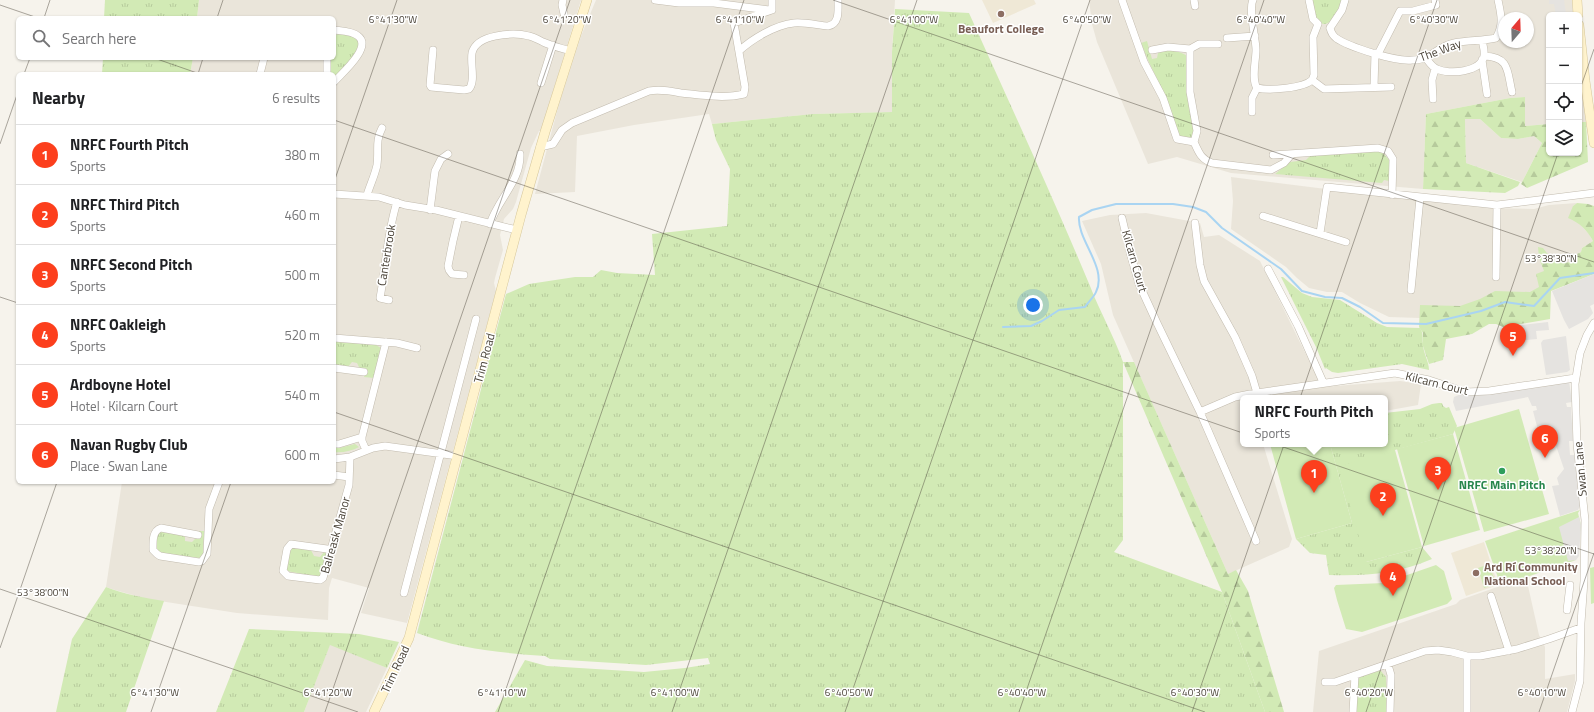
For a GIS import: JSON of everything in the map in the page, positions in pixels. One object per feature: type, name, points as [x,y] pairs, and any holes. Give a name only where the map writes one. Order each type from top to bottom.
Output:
[{"type":"main road","name":"Trim Road","points":[[374,712],[409,638],[540,147],[587,0]]},
{"type":"main road","points":[[1577,0],[1578,12]]},
{"type":"main road","points":[[1581,48],[1594,143]]},
{"type":"street","points":[[564,0],[562,5],[564,14]]},
{"type":"street","points":[[655,0],[679,3],[706,1],[772,10]]},
{"type":"street","points":[[772,0],[772,10]]},
{"type":"street","points":[[739,51],[751,40],[784,25],[795,23],[828,26],[833,25],[836,21],[838,0]]},
{"type":"street","points":[[1122,0],[1144,62],[1163,98],[1176,139],[1194,142]]},
{"type":"street","points":[[1252,112],[1252,98],[1257,88],[1254,81],[1256,50],[1255,36],[1250,10],[1253,0]]},
{"type":"street","points":[[1309,0],[1313,19],[1318,24],[1330,28],[1342,10],[1345,0]]},
{"type":"street","points":[[1374,87],[1376,53],[1400,11],[1413,11],[1436,5],[1435,0]]},
{"type":"street","name":"The Way","points":[[1330,28],[1331,33],[1336,38],[1376,53],[1401,60],[1426,58],[1439,48],[1453,43],[1496,38],[1501,30],[1502,20],[1498,0]]},
{"type":"street","points":[[540,147],[553,144],[562,130],[572,123],[649,91],[657,89],[698,95],[720,96],[735,96],[744,94],[745,87],[734,23],[772,10]]},
{"type":"street","points":[[1257,88],[1271,89],[1309,84],[1314,75],[1313,37],[1318,24]]},
{"type":"street","points":[[336,30],[354,34],[360,38],[362,43],[361,51],[357,57],[336,80]]},
{"type":"street","points":[[433,50],[431,87],[464,90],[469,90],[472,84],[473,49],[479,41],[484,39],[512,34],[527,35],[553,46],[570,51]]},
{"type":"street","points":[[1227,38],[1255,36]]},
{"type":"street","points":[[1482,40],[1484,48],[1483,58],[1487,94]]},
{"type":"street","points":[[1152,50],[1168,47],[1190,49],[1199,44],[1218,44]]},
{"type":"street","points":[[541,84],[553,46]]},
{"type":"street","points":[[1190,49],[1190,92],[1197,131],[1194,142],[1201,157],[1212,163],[1271,170],[1284,163],[1292,154]]},
{"type":"street","points":[[1426,58],[1435,69],[1446,72],[1454,72],[1474,68],[1483,58],[1495,57],[1502,60],[1506,67],[1512,92]]},
{"type":"street","points":[[260,72],[264,60]]},
{"type":"street","points":[[327,60],[327,72]]},
{"type":"street","points":[[1432,99],[1432,80],[1435,69]]},
{"type":"street","points":[[1312,80],[1324,89],[1391,87]]},
{"type":"street","points":[[367,195],[376,169],[376,144],[378,135],[382,128]]},
{"type":"street","points":[[1273,156],[1378,148],[1388,151],[1393,159],[1392,194]]},
{"type":"street","points":[[430,210],[435,171],[441,160],[448,154]]},
{"type":"street","points":[[490,224],[496,209],[517,175],[521,163],[520,154]]},
{"type":"street","points":[[1320,233],[1327,187],[1497,206],[1594,193]]},
{"type":"street","points":[[336,194],[379,197],[517,230]]},
{"type":"street","points":[[1410,290],[1420,198]]},
{"type":"street","name":"Canterbrook","points":[[389,300],[380,298],[390,229],[397,202]]},
{"type":"street","points":[[1496,278],[1497,206]]},
{"type":"street","points":[[459,216],[448,266],[452,274],[464,275]]},
{"type":"street","points":[[1263,216],[1346,242]]},
{"type":"street","name":"Kilcarn Court","points":[[1122,218],[1139,284],[1200,412],[1256,542]]},
{"type":"street","points":[[1195,223],[1200,265],[1204,281],[1235,337],[1252,376],[1257,393]]},
{"type":"street","points":[[1268,269],[1298,326],[1323,382]]},
{"type":"street","points":[[404,593],[476,320]]},
{"type":"street","name":"Swan Lane","points":[[1572,712],[1580,681],[1580,628],[1585,520],[1577,444],[1574,390],[1580,353],[1587,335],[1594,324]]},
{"type":"street","points":[[336,338],[397,343],[417,348]]},
{"type":"street","points":[[366,450],[362,437],[386,342]]},
{"type":"street","points":[[336,368],[364,372]]},
{"type":"street","name":"Kilcarn Court","points":[[1246,395],[1302,387],[1323,382],[1335,383],[1395,373],[1430,380],[1466,392],[1489,391],[1575,378]]},
{"type":"street","name":"Kilcarn Court","points":[[1200,412],[1240,396]]},
{"type":"street","points":[[336,444],[362,437]]},
{"type":"street","points":[[336,459],[350,457],[366,450],[385,446],[458,456]]},
{"type":"street","name":"Balreask Manor","points":[[327,549],[291,544],[287,549],[283,571],[288,576],[320,580],[323,578],[349,485],[350,457]]},
{"type":"street","points":[[336,475],[349,477]]},
{"type":"street","points":[[198,535],[161,528],[157,529],[155,531],[153,550],[160,556],[199,562],[205,558],[207,554],[206,535],[209,509],[217,484]]},
{"type":"street","points":[[1568,610],[1570,586]]},
{"type":"street","points":[[1491,596],[1509,650]]},
{"type":"street","points":[[1568,598],[1582,599]]},
{"type":"street","points":[[1325,682],[1335,682],[1425,651],[1438,650],[1467,656],[1480,656],[1549,640],[1580,628]]},
{"type":"street","points":[[1467,656],[1467,712]]},
{"type":"street","points":[[1388,665],[1391,675],[1390,712]]},
{"type":"street","points":[[1353,712],[1355,675]]},
{"type":"shaded area","points":[[199,0],[581,0],[541,131],[539,131],[531,148],[516,202],[513,209],[504,219],[500,235],[503,250],[494,283],[496,291],[407,623],[361,613],[369,588],[332,578],[329,588],[328,620],[237,613],[147,599],[106,587],[122,484],[336,484],[336,72],[190,72],[193,60],[336,60],[336,16],[197,16]]},
{"type":"shaded area","points":[[596,0],[895,0],[892,52],[893,112],[813,114],[712,124],[709,114],[634,125],[577,136],[575,192],[535,194],[559,104],[581,36]]},
{"type":"shaded area","name":"Beaufort College","points":[[982,0],[1034,0],[1036,4],[993,23]]},
{"type":"shaded area","points":[[1089,0],[1572,0],[1573,12],[1546,12],[1546,124],[1525,126],[1525,97],[1510,98],[1426,114],[1423,189],[1231,173],[1177,157],[1148,164],[1097,42],[1092,24]]},
{"type":"shaded area","points":[[1549,0],[1564,0],[1566,12],[1555,12],[1554,4],[1549,4]]},
{"type":"shaded area","points":[[1582,91],[1583,94],[1586,122],[1582,122]]},
{"type":"shaded area","points":[[1465,119],[1480,119],[1501,138],[1518,139],[1534,136],[1542,143],[1522,182],[1466,163]]},
{"type":"shaded area","points":[[1231,177],[1491,208],[1534,209],[1549,205],[1577,203],[1573,206],[1578,222],[1593,241],[1582,248],[1581,252],[1577,254],[1574,261],[1565,263],[1557,260],[1553,261],[1549,255],[1539,258],[1551,285],[1526,299],[1420,318],[1389,317],[1360,303],[1342,292],[1327,292],[1309,288],[1286,267],[1231,229],[1233,201]]},
{"type":"shaded area","points":[[1146,213],[1200,223],[1204,237],[1219,235],[1260,261],[1322,387],[1400,381],[1421,384],[1418,405],[1388,410],[1388,395],[1240,395],[1240,447],[1264,447],[1292,539],[1289,547],[1228,574],[1113,315],[1101,264],[1082,221],[1110,215]]},
{"type":"shaded area","points":[[1594,274],[1594,304],[1590,306],[1593,313],[1588,319],[1569,329],[1552,291]]},
{"type":"shaded area","points":[[1548,322],[1549,330],[1536,331],[1537,339],[1505,342],[1503,327]]},
{"type":"shaded area","points":[[1566,336],[1570,370],[1567,372],[1546,375],[1541,343],[1543,340]]},
{"type":"shaded area","points":[[1569,381],[1572,402],[1566,403],[1567,407],[1571,407],[1573,441],[1569,441],[1570,455],[1574,455],[1580,506],[1578,510],[1560,516],[1552,486],[1559,485],[1557,478],[1564,469],[1552,434],[1548,433],[1543,436],[1539,434],[1533,411],[1537,410],[1536,406],[1532,406],[1528,397],[1456,411],[1453,402],[1454,397],[1461,394]]},
{"type":"shaded area","points":[[1579,517],[1581,525],[1579,556],[1576,560],[1568,561],[1559,527]]},
{"type":"shaded area","name":"Ard Rí Community National School","points":[[1484,542],[1498,585],[1466,596],[1451,553]]},
{"type":"shaded area","points":[[1526,577],[1539,635],[1545,647],[1545,679],[1575,674],[1575,681],[1567,712],[1313,712],[1319,651],[1456,604],[1460,600]]},
{"type":"shaded area","points":[[330,644],[387,668],[366,712],[304,712]]},
{"type":"green space","points":[[105,0],[199,0],[197,16],[104,16]]},
{"type":"green space","points":[[1312,0],[1342,0],[1336,14],[1329,22],[1325,24],[1321,23],[1317,19]]},
{"type":"green space","points":[[895,9],[969,13],[1046,184],[1123,362],[1123,540],[1114,552],[1222,592],[1265,712],[495,712],[525,660],[547,666],[644,672],[710,664],[708,658],[646,665],[550,659],[545,656],[497,652],[465,647],[417,633],[506,294],[529,284],[575,277],[593,277],[601,270],[617,273],[655,275],[652,234],[727,226],[730,169],[716,140],[712,124],[813,114],[892,112],[892,52]]},
{"type":"green space","points":[[339,33],[357,38],[361,44],[353,58],[336,75],[336,72],[330,72],[330,60],[336,60],[336,35]]},
{"type":"green space","points":[[1147,41],[1152,59],[1157,58],[1158,53],[1162,51],[1170,50],[1182,53],[1189,57],[1195,129],[1192,137],[1183,138],[1178,135],[1168,102],[1141,43]]},
{"type":"green space","points":[[103,60],[193,60],[190,72],[102,72]]},
{"type":"green space","points":[[1525,97],[1525,126],[1546,124],[1546,156],[1582,156],[1582,122],[1586,122],[1588,162],[1527,188],[1521,184],[1542,143],[1534,136],[1518,139],[1501,138],[1480,119],[1465,119],[1466,163],[1520,182],[1518,186],[1505,193],[1423,189],[1426,114],[1510,98]]},
{"type":"green space","points":[[1376,151],[1383,153],[1390,161],[1389,181],[1384,180],[1382,183],[1275,174],[1290,162],[1306,160],[1310,156]]},
{"type":"green space","points":[[1577,203],[1594,206],[1594,274],[1551,291],[1550,319],[1503,327],[1496,324],[1489,324],[1472,334],[1446,339],[1443,360],[1429,364],[1423,346],[1423,333],[1419,327],[1420,305],[1460,306],[1480,299],[1495,291],[1530,292],[1539,287],[1536,274],[1544,271],[1539,258],[1538,247],[1543,248],[1553,261],[1557,260],[1565,263],[1574,261],[1577,254],[1581,252],[1582,248],[1593,241],[1583,227],[1568,218],[1573,206]]},
{"type":"green space","points":[[1281,277],[1283,277],[1302,293],[1312,297],[1340,300],[1377,323],[1387,327],[1420,328],[1429,370],[1402,364],[1338,373],[1332,372],[1326,368],[1325,369],[1316,347]]},
{"type":"green space","points":[[336,341],[376,345],[381,348],[374,378],[364,377],[365,369],[360,369],[357,363],[352,362],[348,367],[336,365]]},
{"type":"green space","points":[[1123,362],[1134,362],[1228,574],[1236,570],[1248,591],[1284,712],[1265,712],[1222,592]]},
{"type":"green space","points":[[1442,403],[1446,408],[1449,407],[1457,426],[1453,434],[1395,450],[1366,562],[1422,547],[1432,559],[1406,568],[1382,573],[1329,575],[1326,555],[1310,553],[1296,539],[1352,523],[1331,447],[1388,447],[1388,413],[1420,409],[1432,404]]},
{"type":"green space","name":"NRFC Main Pitch","points":[[1519,409],[1549,514],[1484,532],[1454,428]]},
{"type":"green space","points":[[1453,434],[1480,530],[1424,546],[1397,449]]},
{"type":"green space","points":[[355,444],[359,447],[353,450],[336,452],[336,447]]},
{"type":"green space","points":[[1271,447],[1331,447],[1352,523],[1296,539]]},
{"type":"green space","points":[[1395,450],[1422,547],[1366,562],[1339,466]]},
{"type":"green space","points":[[1580,510],[1578,513],[1581,525],[1576,560],[1501,586],[1485,541]]},
{"type":"green space","points":[[162,531],[181,535],[185,537],[185,541],[192,542],[196,538],[198,531],[204,531],[203,555],[199,558],[160,553],[156,548],[157,535]]},
{"type":"green space","points":[[290,549],[311,550],[314,556],[320,557],[324,552],[328,553],[322,575],[318,577],[287,571],[286,567]]},
{"type":"green space","points":[[1489,564],[1496,584],[1484,588],[1478,568]]},
{"type":"green space","points":[[1436,565],[1444,571],[1452,599],[1447,604],[1362,632],[1346,629],[1334,588],[1336,585],[1384,583]]},
{"type":"green space","points":[[1594,567],[1594,603],[1591,604],[1590,568]]},
{"type":"green space","points":[[106,587],[134,596],[164,601],[126,712],[56,712],[72,639]]},
{"type":"green space","points":[[249,629],[359,634],[399,642],[387,668],[330,645],[304,712],[216,712]]},
{"type":"green space","points":[[1381,671],[1386,677],[1387,712],[1356,712],[1358,680],[1360,677]]},
{"type":"waterway","points":[[1003,327],[1031,326],[1059,310],[1085,307],[1094,296],[1099,283],[1095,264],[1082,235],[1079,217],[1092,210],[1116,204],[1173,204],[1193,207],[1206,212],[1222,228],[1281,269],[1302,291],[1325,297],[1342,298],[1360,307],[1383,323],[1426,324],[1481,311],[1505,302],[1534,306],[1560,278],[1594,273]]},
{"type":"place","name":"Beaufort College","points":[[1001,14]]},
{"type":"place","name":"Ardboyne Hotel","points":[[1513,356]]},
{"type":"place","name":"Navan Rugby Club","points":[[1545,458]]},
{"type":"place","name":"NRFC Main Pitch","points":[[1502,471]]},
{"type":"place","name":"NRFC Second Pitch","points":[[1438,490]]},
{"type":"place","name":"NRFC Fourth Pitch","points":[[1314,493]]},
{"type":"place","name":"NRFC Third Pitch","points":[[1383,516]]},
{"type":"place","name":"Ard Rí Community National School","points":[[1476,573]]},
{"type":"place","name":"NRFC Oakleigh","points":[[1393,596]]}]
